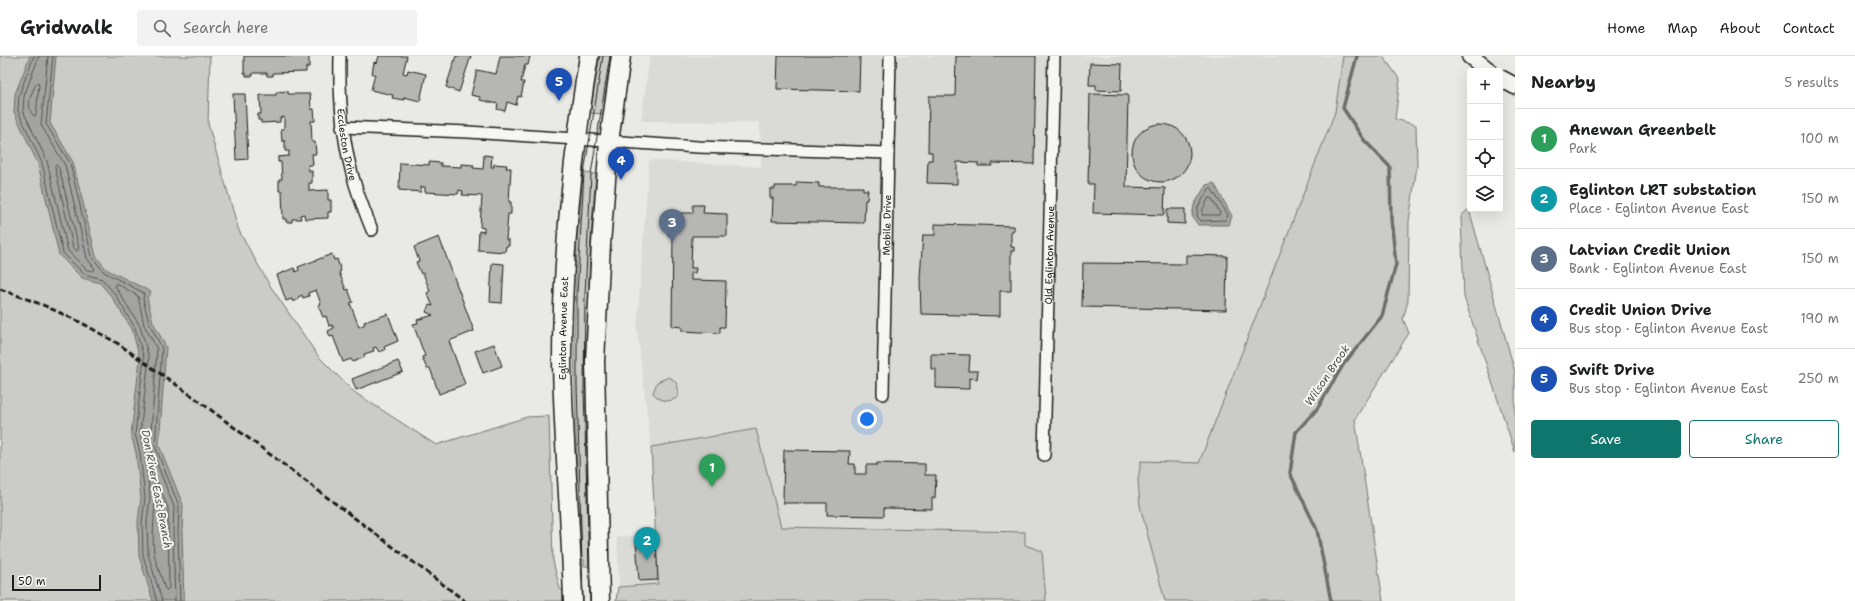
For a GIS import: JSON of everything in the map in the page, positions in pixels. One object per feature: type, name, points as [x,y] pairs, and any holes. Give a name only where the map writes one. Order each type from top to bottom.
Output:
[{"type":"main road","name":"Eglinton Avenue East","points":[[573,600],[566,491],[562,360],[567,215],[575,140],[589,56]]},
{"type":"main road","points":[[600,601],[595,361],[601,244],[609,142],[620,56]]},
{"type":"street","name":"Eccleston Drive","points":[[340,56],[339,92],[342,127],[355,183],[372,230]]},
{"type":"street","name":"Mobile Drive","points":[[883,394],[890,56]]},
{"type":"street","name":"Old Eglinton Avenue","points":[[1044,455],[1054,56]]},
{"type":"street","points":[[1470,56],[1485,68]]},
{"type":"street","points":[[1503,80],[1515,86]]},
{"type":"street","points":[[342,127],[468,132],[609,142],[805,151],[888,153]]},
{"type":"shaded area","points":[[0,56],[210,56],[208,124],[239,231],[269,284],[318,356],[354,392],[436,445],[527,417],[549,416],[553,561],[560,589],[578,601],[0,601]]},
{"type":"shaded area","points":[[600,56],[614,56],[604,114],[590,113]]},
{"type":"shaded area","points":[[650,56],[1343,56],[1335,112],[1199,463],[1141,462],[1140,506],[1165,601],[1023,601],[1025,532],[781,527],[756,429],[651,447],[637,328],[649,160],[761,167],[760,122],[641,121]]},
{"type":"shaded area","points":[[1343,56],[1383,56],[1400,80],[1395,119],[1416,125],[1417,166],[1409,221],[1408,301],[1403,319],[1409,333],[1355,419],[1383,601],[1165,601],[1140,506],[1138,480],[1141,461],[1199,463],[1335,112]]},
{"type":"shaded area","points":[[583,173],[596,174],[589,272],[588,321],[588,419],[592,566],[584,566],[584,560],[579,560],[574,342],[577,242]]},
{"type":"shaded area","points":[[1467,211],[1470,212],[1515,372],[1515,452],[1464,297],[1461,216]]},
{"type":"shaded area","points":[[669,377],[677,385],[678,397],[665,401],[653,393],[657,382]]},
{"type":"shaded area","points":[[756,429],[781,527],[1025,532],[1025,545],[1042,551],[1046,601],[616,601],[618,587],[658,584],[651,447]]},
{"type":"shaded area","points":[[659,534],[662,583],[619,586],[617,537]]},
{"type":"water","name":"Don River East Branch","points":[[30,56],[56,56],[50,123],[73,162],[96,256],[106,269],[151,292],[147,298],[153,322],[166,347],[159,445],[183,505],[182,533],[184,601],[153,601],[139,556],[138,522],[141,498],[136,453],[131,434],[140,359],[132,329],[111,296],[100,283],[82,278],[59,255],[38,164],[14,112],[15,94]]},
{"type":"water","points":[[1214,183],[1232,216],[1229,225],[1198,225],[1192,216],[1194,205],[1206,185]]},
{"type":"building","points":[[244,56],[309,56],[309,67],[306,67],[306,72],[273,73],[273,76],[267,76],[267,73],[253,73],[253,76],[246,76],[246,73],[244,73]]},
{"type":"building","points":[[379,56],[407,56],[403,73],[407,74],[408,70],[426,74],[420,101],[404,97],[404,100],[392,98],[393,95],[371,90],[375,74],[372,74],[374,62],[377,63]]},
{"type":"building","points":[[456,56],[471,56],[459,92],[446,87]]},
{"type":"building","points":[[500,56],[530,56],[528,65],[525,65],[521,82],[524,82],[521,97],[518,96],[516,105],[507,102],[505,111],[497,109],[498,104],[480,100],[480,97],[471,95],[477,70],[496,74]]},
{"type":"building","points":[[778,56],[860,56],[859,91],[777,89]]},
{"type":"building","points":[[956,56],[1036,56],[1034,164],[992,163],[992,166],[978,166],[978,163],[957,162],[957,184],[927,183],[928,160],[932,160],[932,152],[928,152],[929,96],[955,96]]},
{"type":"building","points":[[1090,63],[1122,64],[1121,91],[1096,90],[1096,85],[1089,85]]},
{"type":"building","points":[[288,91],[288,94],[310,94],[311,109],[314,109],[315,121],[311,121],[312,142],[315,142],[316,154],[312,154],[313,165],[308,165],[309,171],[312,171],[312,183],[309,183],[309,191],[328,190],[328,200],[331,200],[331,212],[328,212],[328,218],[305,219],[304,214],[300,215],[301,219],[292,219],[292,222],[286,222],[286,219],[283,219],[282,191],[279,191],[279,179],[282,179],[281,162],[278,162],[278,157],[289,156],[289,151],[285,151],[285,141],[282,141],[281,129],[284,129],[284,117],[280,118],[280,122],[261,123],[261,120],[258,120],[258,114],[261,114],[260,95],[276,95],[276,92]]},
{"type":"building","points":[[233,94],[245,94],[248,159],[236,160]]},
{"type":"building","points":[[1090,94],[1128,95],[1126,187],[1165,188],[1164,215],[1093,213],[1094,184],[1088,184]]},
{"type":"building","points":[[1155,124],[1167,124],[1182,132],[1190,147],[1190,159],[1182,174],[1167,182],[1155,182],[1140,174],[1132,159],[1132,147],[1140,132]]},
{"type":"building","points":[[484,155],[492,156],[491,167],[494,167],[494,164],[507,165],[506,168],[511,168],[509,202],[511,202],[511,214],[508,214],[506,240],[509,240],[509,246],[506,246],[505,252],[478,250],[479,231],[484,232],[484,228],[480,227],[482,196],[462,195],[463,191],[459,190],[458,194],[425,192],[425,187],[421,187],[421,192],[399,190],[400,163],[429,165],[429,162],[441,163],[441,166],[461,167],[461,164],[474,165],[473,168],[483,169]]},
{"type":"building","points":[[797,182],[819,183],[819,187],[863,187],[863,190],[868,190],[867,200],[865,200],[864,223],[772,221],[773,198],[770,198],[770,189],[775,189],[775,186],[796,186]]},
{"type":"building","points":[[693,205],[704,205],[703,213],[727,214],[727,236],[692,236],[691,268],[696,268],[695,273],[691,273],[691,280],[726,281],[725,327],[720,327],[720,333],[682,331],[682,327],[672,326],[673,235],[668,235],[669,213],[693,213]]},
{"type":"building","points":[[1167,209],[1185,209],[1185,224],[1167,223]]},
{"type":"building","points":[[935,224],[1014,226],[1014,231],[1011,231],[1011,247],[1014,247],[1014,251],[1011,251],[1011,291],[1000,291],[1000,316],[921,314],[920,278],[923,235],[935,235]]},
{"type":"building","points":[[439,237],[474,331],[449,341],[465,384],[439,394],[430,368],[427,369],[422,357],[425,356],[413,324],[418,323],[417,320],[433,315],[426,312],[429,305],[433,306],[427,293],[430,291],[423,273],[421,274],[416,262],[419,261],[414,247]]},
{"type":"building","points":[[332,254],[334,260],[337,259],[341,271],[339,272],[346,290],[348,289],[353,302],[350,303],[359,327],[365,324],[364,322],[388,314],[398,341],[384,347],[385,350],[379,352],[376,347],[373,348],[374,351],[364,354],[365,357],[353,362],[351,359],[343,362],[333,336],[330,337],[328,331],[334,328],[332,325],[329,326],[326,316],[323,317],[318,305],[321,304],[316,290],[308,293],[309,296],[303,298],[302,295],[298,297],[299,299],[293,302],[292,299],[286,301],[277,275],[294,268],[296,272],[299,270],[298,267]]},
{"type":"building","points":[[1186,255],[1227,256],[1226,310],[1082,307],[1083,263],[1186,264]]},
{"type":"building","points":[[492,263],[504,264],[502,303],[490,302]]},
{"type":"building","points":[[494,344],[502,366],[483,373],[475,351]]},
{"type":"building","points":[[931,354],[970,355],[969,371],[978,371],[977,379],[969,378],[969,389],[936,388],[936,369],[931,369]]},
{"type":"building","points":[[398,361],[403,372],[356,390],[352,379]]},
{"type":"building","points":[[784,450],[850,451],[849,464],[855,464],[855,474],[866,474],[866,465],[877,465],[877,463],[925,464],[925,475],[936,475],[935,498],[932,498],[932,509],[884,508],[884,516],[827,515],[827,503],[783,503]]},
{"type":"building","points":[[656,539],[658,580],[639,581],[636,540]]},
{"type":"waterway","name":"Wilson Brook","points":[[1331,601],[1317,530],[1290,473],[1296,432],[1317,409],[1343,365],[1382,316],[1396,264],[1391,219],[1390,167],[1364,140],[1343,108],[1357,56]]},
{"type":"tram line","points":[[583,601],[577,384],[577,294],[584,173],[603,56]]},
{"type":"tram line","points":[[590,601],[584,391],[585,295],[591,174],[610,56]]},
{"type":"railway","points":[[0,289],[43,305],[82,323],[117,343],[195,398],[465,601]]},
{"type":"place","name":"Swift Drive","points":[[559,101]]},
{"type":"place","name":"Credit Union Drive","points":[[621,180]]},
{"type":"place","name":"Latvian Credit Union","points":[[672,242]]},
{"type":"place","name":"Anewan Greenbelt","points":[[712,487]]},
{"type":"place","name":"Eglinton LRT substation","points":[[647,560]]}]
